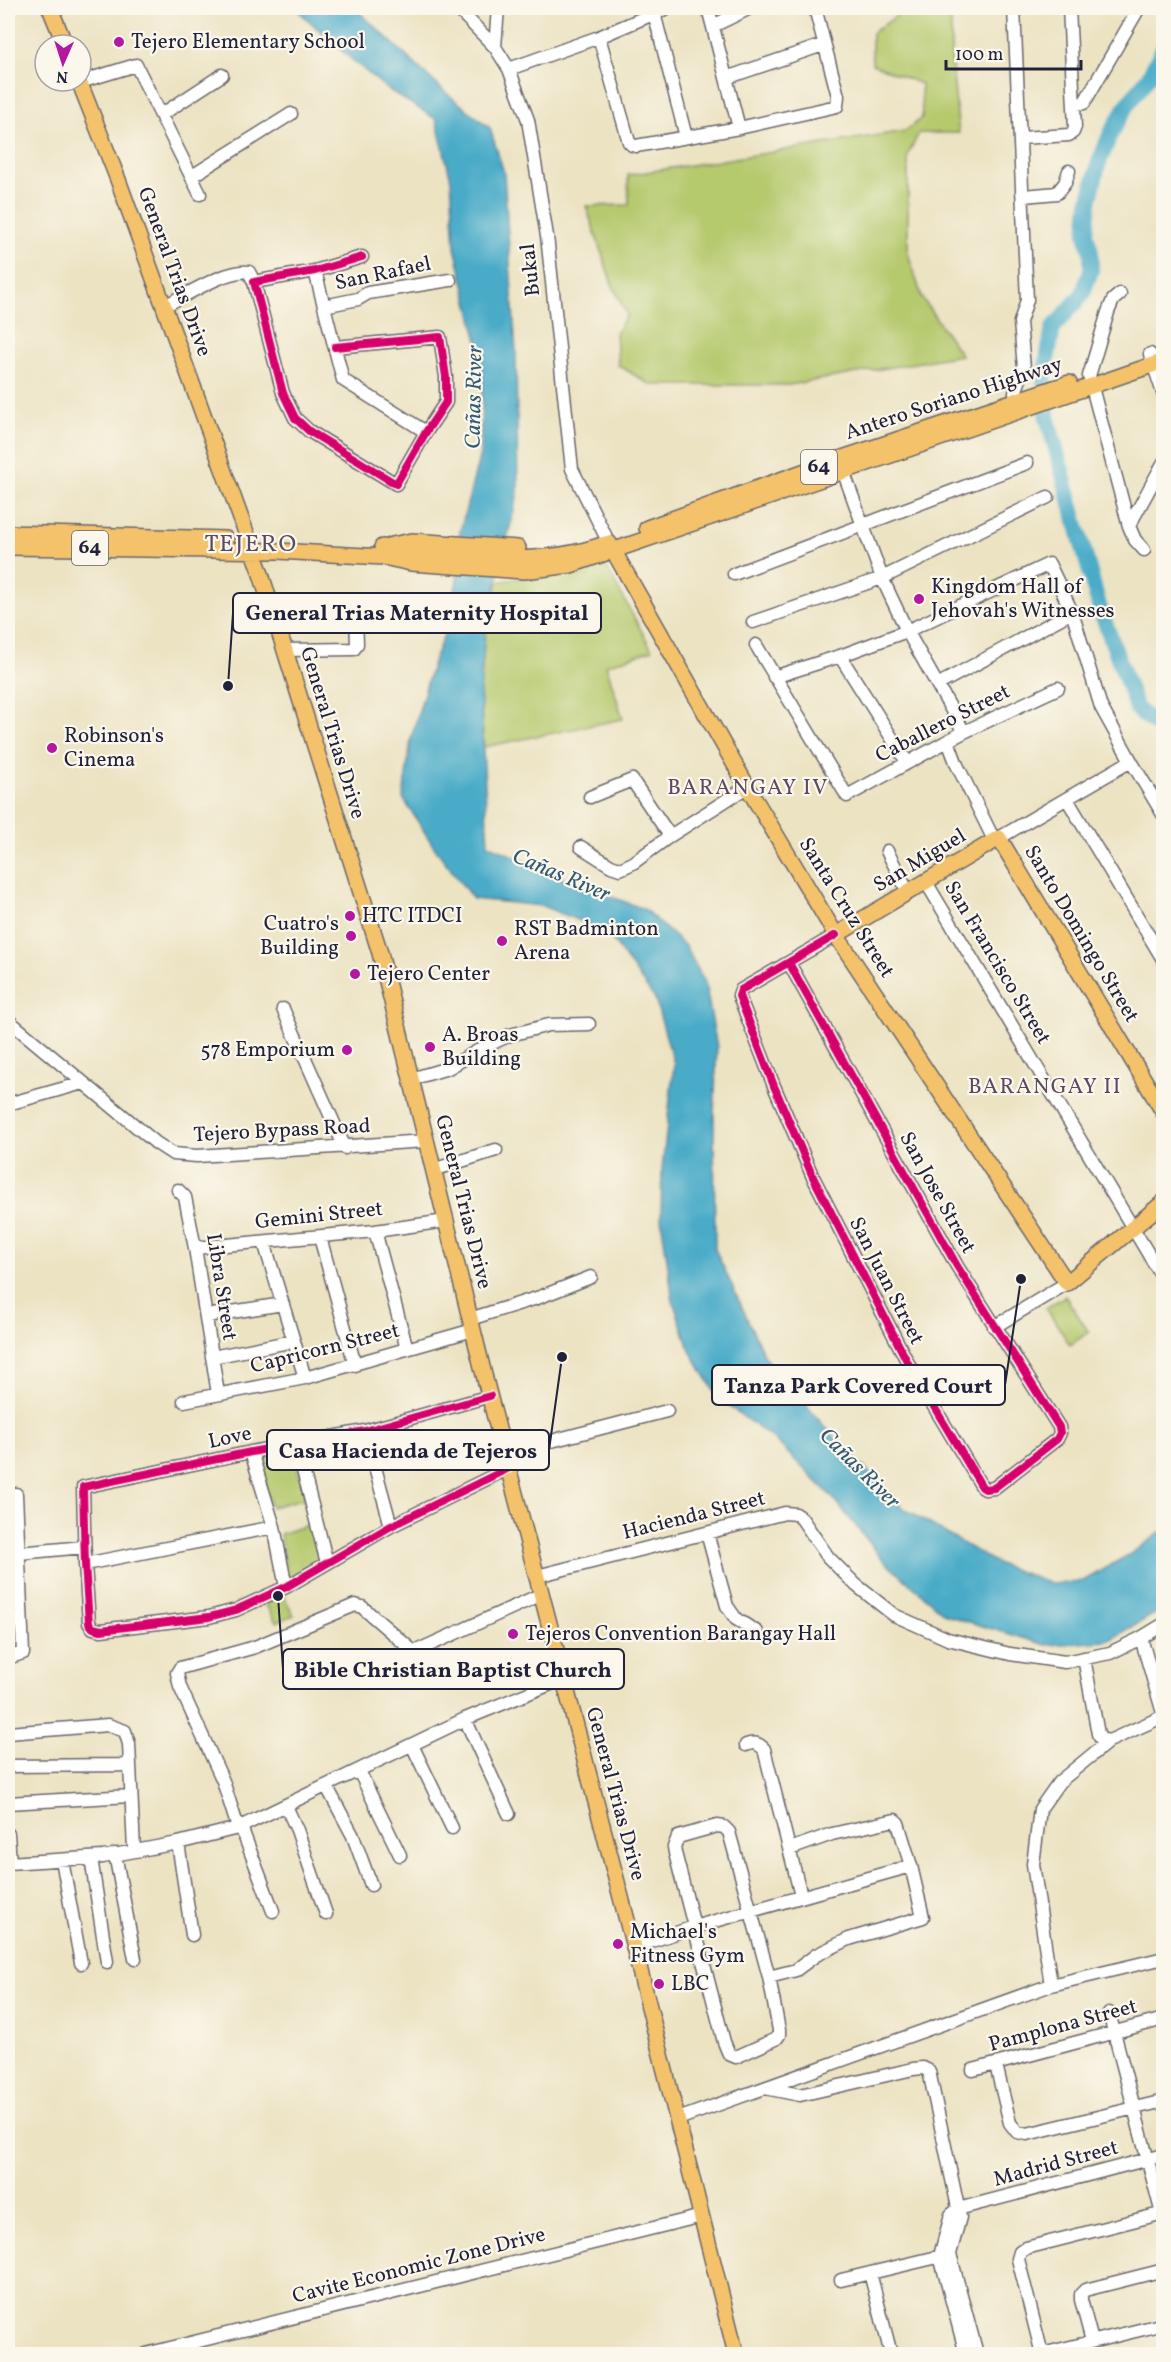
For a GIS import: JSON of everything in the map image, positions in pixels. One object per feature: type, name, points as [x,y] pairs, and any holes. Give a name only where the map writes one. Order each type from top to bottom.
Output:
[{"type":"main road","points":[[50,8],[60,33]]},
{"type":"main road","name":"General Trias Drive","points":[[84,93],[251,545],[380,953],[490,1396],[634,1947],[736,2355]]},
{"type":"main road","name":"Antero Soriano Highway","points":[[8,533],[383,552],[412,556],[554,562],[588,561],[611,547],[841,465],[1157,357]]},
{"type":"main road","name":"Antero Soriano Highway","points":[[383,552],[412,541],[450,543],[525,559]]},
{"type":"main road","name":"Antero Soriano Highway","points":[[8,547],[251,545]]},
{"type":"main road","name":"Santa Cruz Street","points":[[611,547],[747,787],[836,935],[1067,1283]]},
{"type":"main road","name":"San Miguel","points":[[836,935],[997,839]]},
{"type":"main road","name":"Santo Domingo Street","points":[[997,839],[1164,1113]]},
{"type":"main road","points":[[1067,1283],[1164,1202]]},
{"type":"street","name":"Bukal","points":[[457,8],[495,47],[509,69],[528,120],[547,236],[572,469],[611,547]]},
{"type":"street","points":[[495,47],[498,8]]},
{"type":"street","points":[[509,69],[599,37],[667,8]]},
{"type":"street","points":[[708,8],[739,128]]},
{"type":"street","points":[[713,26],[750,8]]},
{"type":"street","points":[[599,37],[632,145],[739,128],[837,106],[838,96],[823,45],[819,8]]},
{"type":"street","points":[[1014,8],[1028,300],[1020,322],[1024,368],[1015,393],[1025,403]]},
{"type":"street","points":[[1021,138],[1069,135],[1074,132],[1069,8]]},
{"type":"street","points":[[1074,104],[1084,103],[1139,8]]},
{"type":"street","points":[[654,13],[686,137]]},
{"type":"street","points":[[726,78],[823,45]]},
{"type":"street","points":[[93,78],[136,65],[200,194]]},
{"type":"street","points":[[161,115],[222,75]]},
{"type":"street","points":[[192,176],[291,114]]},
{"type":"street","points":[[1024,196],[1057,193],[1065,183],[1069,171]]},
{"type":"street","points":[[254,282],[315,271],[362,257]]},
{"type":"street","points":[[164,306],[226,276],[243,271],[249,272],[254,282],[283,393],[295,418],[309,431],[396,484],[446,402],[446,378],[440,337],[335,346]]},
{"type":"street","points":[[315,271],[343,380],[426,432]]},
{"type":"street","name":"San Rafael","points":[[324,306],[358,299],[368,293],[450,280]]},
{"type":"street","points":[[1120,294],[1113,300],[1108,312],[1090,381],[1129,526],[1135,540],[1144,550]]},
{"type":"street","points":[[1157,357],[1164,396]]},
{"type":"street","points":[[1129,526],[1164,462]]},
{"type":"street","points":[[734,574],[1027,463]]},
{"type":"street","points":[[841,465],[882,578],[907,631],[939,684],[964,732]]},
{"type":"street","points":[[753,622],[882,578],[1048,497]]},
{"type":"street","points":[[756,645],[774,678],[907,631],[1048,564],[1072,612],[1101,707],[1164,816]]},
{"type":"street","points":[[939,684],[1072,612]]},
{"type":"street","points":[[276,621],[356,618],[357,644],[354,649],[284,650]]},
{"type":"street","points":[[840,656],[907,762]]},
{"type":"street","name":"Caballero Street","points":[[774,678],[847,796],[964,732],[1058,688]]},
{"type":"street","points":[[948,741],[957,765],[997,839],[1131,761]]},
{"type":"street","points":[[590,797],[632,780],[670,836]]},
{"type":"street","points":[[581,847],[611,866],[620,869],[628,867],[670,836],[747,787]]},
{"type":"street","points":[[1067,799],[1162,956]]},
{"type":"street","points":[[887,851],[908,892]]},
{"type":"street","name":"San Francisco Street","points":[[926,882],[1164,1280]]},
{"type":"street","name":"San Miguel","points":[[738,993],[836,935]]},
{"type":"street","name":"San Jose Street","points":[[789,963],[957,1266],[1057,1425],[1059,1435]]},
{"type":"street","name":"San Juan Street","points":[[738,993],[812,1175],[909,1365],[982,1487],[985,1490],[994,1488],[1059,1435]]},
{"type":"street","points":[[283,1010],[345,1148]]},
{"type":"street","name":"Tejero Bypass Road","points":[[8,1020],[152,1140],[173,1154],[197,1156],[426,1141]]},
{"type":"street","points":[[411,1079],[448,1068],[510,1035],[549,1025],[589,1024]]},
{"type":"street","points":[[8,1104],[83,1083]]},
{"type":"street","points":[[434,1170],[496,1150]]},
{"type":"street","name":"Libra Street","points":[[178,1190],[185,1197],[218,1394]]},
{"type":"street","name":"Gemini Street","points":[[195,1248],[320,1237],[446,1221]]},
{"type":"street","points":[[375,1231],[407,1349]]},
{"type":"street","points":[[320,1237],[355,1365]]},
{"type":"street","points":[[264,1242],[304,1378]]},
{"type":"street","name":"Capricorn Street","points":[[184,1401],[304,1378],[355,1365],[472,1325],[591,1277]]},
{"type":"street","points":[[994,1328],[1067,1283]]},
{"type":"street","points":[[206,1316],[283,1304]]},
{"type":"street","points":[[212,1357],[294,1341]]},
{"type":"street","name":"Love","points":[[84,1547],[82,1487],[365,1431],[490,1396]]},
{"type":"street","points":[[13,1553],[84,1547],[89,1623],[93,1628],[101,1630],[209,1617],[236,1610],[286,1587],[507,1461],[667,1411]]},
{"type":"street","points":[[365,1431],[391,1526]]},
{"type":"street","points":[[296,1443],[327,1563]]},
{"type":"street","points":[[251,1452],[274,1527],[286,1587]]},
{"type":"street","points":[[8,1658],[23,1653],[13,1553],[12,1495]]},
{"type":"street","name":"Hacienda Street","points":[[537,1576],[785,1513],[796,1514],[802,1519],[828,1557],[856,1585],[894,1615],[948,1639],[1010,1654],[1065,1662],[1110,1653],[1164,1624]]},
{"type":"street","points":[[85,1564],[274,1527]]},
{"type":"street","points":[[707,1533],[728,1606],[736,1619],[757,1632]]},
{"type":"street","points":[[273,1911],[223,1781],[180,1687],[177,1673],[180,1668],[255,1647],[355,1605],[362,1607],[414,1652],[542,1594]]},
{"type":"street","points":[[1051,1985],[1034,1863],[1040,1809],[1059,1782],[1109,1741],[1162,1717],[1163,1713],[1141,1638]]},
{"type":"street","points":[[1084,1658],[1098,1734],[1101,1739],[1109,1741]]},
{"type":"street","points":[[8,1834],[9,1863],[91,1858],[178,1843],[239,1827],[327,1787],[465,1719],[563,1679]]},
{"type":"street","points":[[465,1719],[509,1814]]},
{"type":"street","points":[[8,1733],[108,1725],[125,1731],[129,1744],[134,1850]]},
{"type":"street","points":[[746,1745],[759,1744],[764,1749],[801,1896]]},
{"type":"street","points":[[412,1745],[452,1828]]},
{"type":"street","points":[[8,1766],[129,1765]]},
{"type":"street","points":[[359,1771],[400,1855]]},
{"type":"street","points":[[327,1787],[353,1836],[371,1885]]},
{"type":"street","points":[[8,1803],[130,1796]]},
{"type":"street","points":[[286,1806],[297,1830],[326,1914]]},
{"type":"street","points":[[769,1977],[796,1970],[816,1954],[849,1939],[922,1917],[911,1866],[898,1823],[895,1820],[832,1834],[790,1849]]},
{"type":"street","points":[[717,1826],[727,1829],[769,1977],[779,2035],[742,2055],[736,2057],[729,2054],[675,1853],[676,1841],[682,1835],[717,1826]]},
{"type":"street","points":[[178,1843],[192,1935]]},
{"type":"street","points":[[115,1854],[135,1959]]},
{"type":"street","points":[[91,1858],[107,1962]]},
{"type":"street","points":[[62,1860],[81,1963]]},
{"type":"street","points":[[634,1947],[694,1927],[911,1866]]},
{"type":"street","points":[[678,2120],[1051,1985],[1164,1958]]},
{"type":"street","points":[[1109,2013],[1162,2214],[1026,2248],[1020,2252],[1018,2259],[1042,2354],[1164,2324]]},
{"type":"street","name":"Pamplona Street","points":[[973,2070],[1164,2019]]},
{"type":"street","points":[[996,2065],[1010,2123],[1017,2132],[1028,2134],[1164,2101]]},
{"type":"street","points":[[765,2088],[800,2095],[913,2069],[929,2070],[960,2217],[945,2255],[966,2355]]},
{"type":"street","name":"Madrid Street","points":[[958,2209],[1164,2155]]},
{"type":"street","name":"Cavite Economic Zone Drive","points":[[146,2355],[702,2216]]},
{"type":"street","points":[[841,2280],[945,2255]]},
{"type":"street","points":[[945,2255],[977,2355]]},
{"type":"street","points":[[1092,2341],[1081,2300],[1081,2294],[1085,2290],[1164,2270]]},
{"type":"street","points":[[870,2273],[891,2355]]},
{"type":"green space","points":[[904,8],[974,8],[974,14],[951,18],[951,57],[959,133],[919,133],[908,155],[908,253],[922,298],[961,355],[789,385],[651,385],[618,365],[616,333],[627,315],[612,284],[586,206],[629,205],[628,175],[905,131],[922,118],[921,84],[872,64],[872,33],[905,10]]},
{"type":"green space","points":[[604,563],[652,650],[606,665],[623,719],[484,747],[480,691],[485,633],[498,582]]},
{"type":"green space","points":[[1065,1296],[1089,1332],[1070,1345],[1046,1308]]},
{"type":"green space","points":[[293,1451],[306,1498],[271,1507],[258,1458]]},
{"type":"green space","points":[[313,1523],[322,1562],[288,1582],[280,1534]]},
{"type":"green space","points":[[281,1591],[294,1615],[276,1622],[263,1600]]},
{"type":"water","name":"Cañas River","points":[[295,8],[355,8],[444,91],[490,128],[504,173],[516,352],[518,493],[485,633],[480,691],[488,844],[558,877],[644,909],[685,946],[705,982],[717,1047],[714,1114],[715,1249],[766,1359],[825,1427],[903,1508],[996,1563],[1052,1584],[1083,1581],[1130,1554],[1163,1531],[1163,1609],[1108,1641],[1046,1645],[946,1615],[885,1562],[833,1498],[775,1440],[719,1399],[690,1351],[673,1301],[661,1219],[662,1169],[674,1064],[655,999],[606,931],[542,906],[473,899],[434,847],[403,798],[411,739],[432,665],[449,622],[457,580],[459,536],[480,454],[483,377],[480,350],[455,248],[451,180],[436,119],[387,89]]},
{"type":"waterway","points":[[1164,46],[1149,76],[1125,108],[1110,135],[1098,165],[1089,203],[1086,234],[1091,251],[1091,271],[1082,295],[1053,328],[1044,376],[1047,417],[1100,609],[1137,709],[1164,732]]},
{"type":"cycle path","points":[[335,347],[440,337],[446,377],[446,402],[396,484],[309,431],[295,418],[283,393],[254,282],[315,271],[362,257]]},
{"type":"cycle path","points":[[789,963],[957,1266],[1059,1427],[1060,1433],[1057,1439],[994,1488],[982,1487],[909,1365],[812,1175],[739,996],[741,990],[836,935]]},
{"type":"cycle path","points":[[490,1396],[365,1431],[83,1487],[89,1623],[93,1628],[101,1630],[209,1617],[236,1610],[286,1587],[391,1526],[509,1468]]},
{"type":"place","name":"Tejero Elementary School","points":[[119,42]]},
{"type":"place","name":"Kingdom Hall of Jehovah's Witnesses","points":[[919,599]]},
{"type":"place","name":"General Trias Maternity Hospital","points":[[228,686]]},
{"type":"place","name":"Robinson's Cinema","points":[[52,748]]},
{"type":"place","name":"HTC ITDCI","points":[[350,916]]},
{"type":"place","name":"Cuatro's Building","points":[[351,936]]},
{"type":"place","name":"RST Badminton Arena","points":[[502,941]]},
{"type":"place","name":"Tejero Center","points":[[355,974]]},
{"type":"place","name":"A. Broas Building","points":[[430,1047]]},
{"type":"place","name":"578 Emporium","points":[[347,1050]]},
{"type":"place","name":"Tanza Park Covered Court","points":[[1021,1279]]},
{"type":"place","name":"Casa Hacienda de Tejeros","points":[[562,1357]]},
{"type":"place","name":"Bible Christian Baptist Church","points":[[278,1596]]},
{"type":"place","name":"Tejeros Convention Barangay Hall","points":[[513,1634]]},
{"type":"place","name":"Michael's Fitness Gym","points":[[618,1944]]},
{"type":"place","name":"LBC","points":[[659,1984]]},
{"type":"district","name":"TEJERO","points":[[251,545]]},
{"type":"district","name":"BARANGAY IV","points":[[748,788]]},
{"type":"district","name":"BARANGAY II","points":[[1045,1087]]}]
